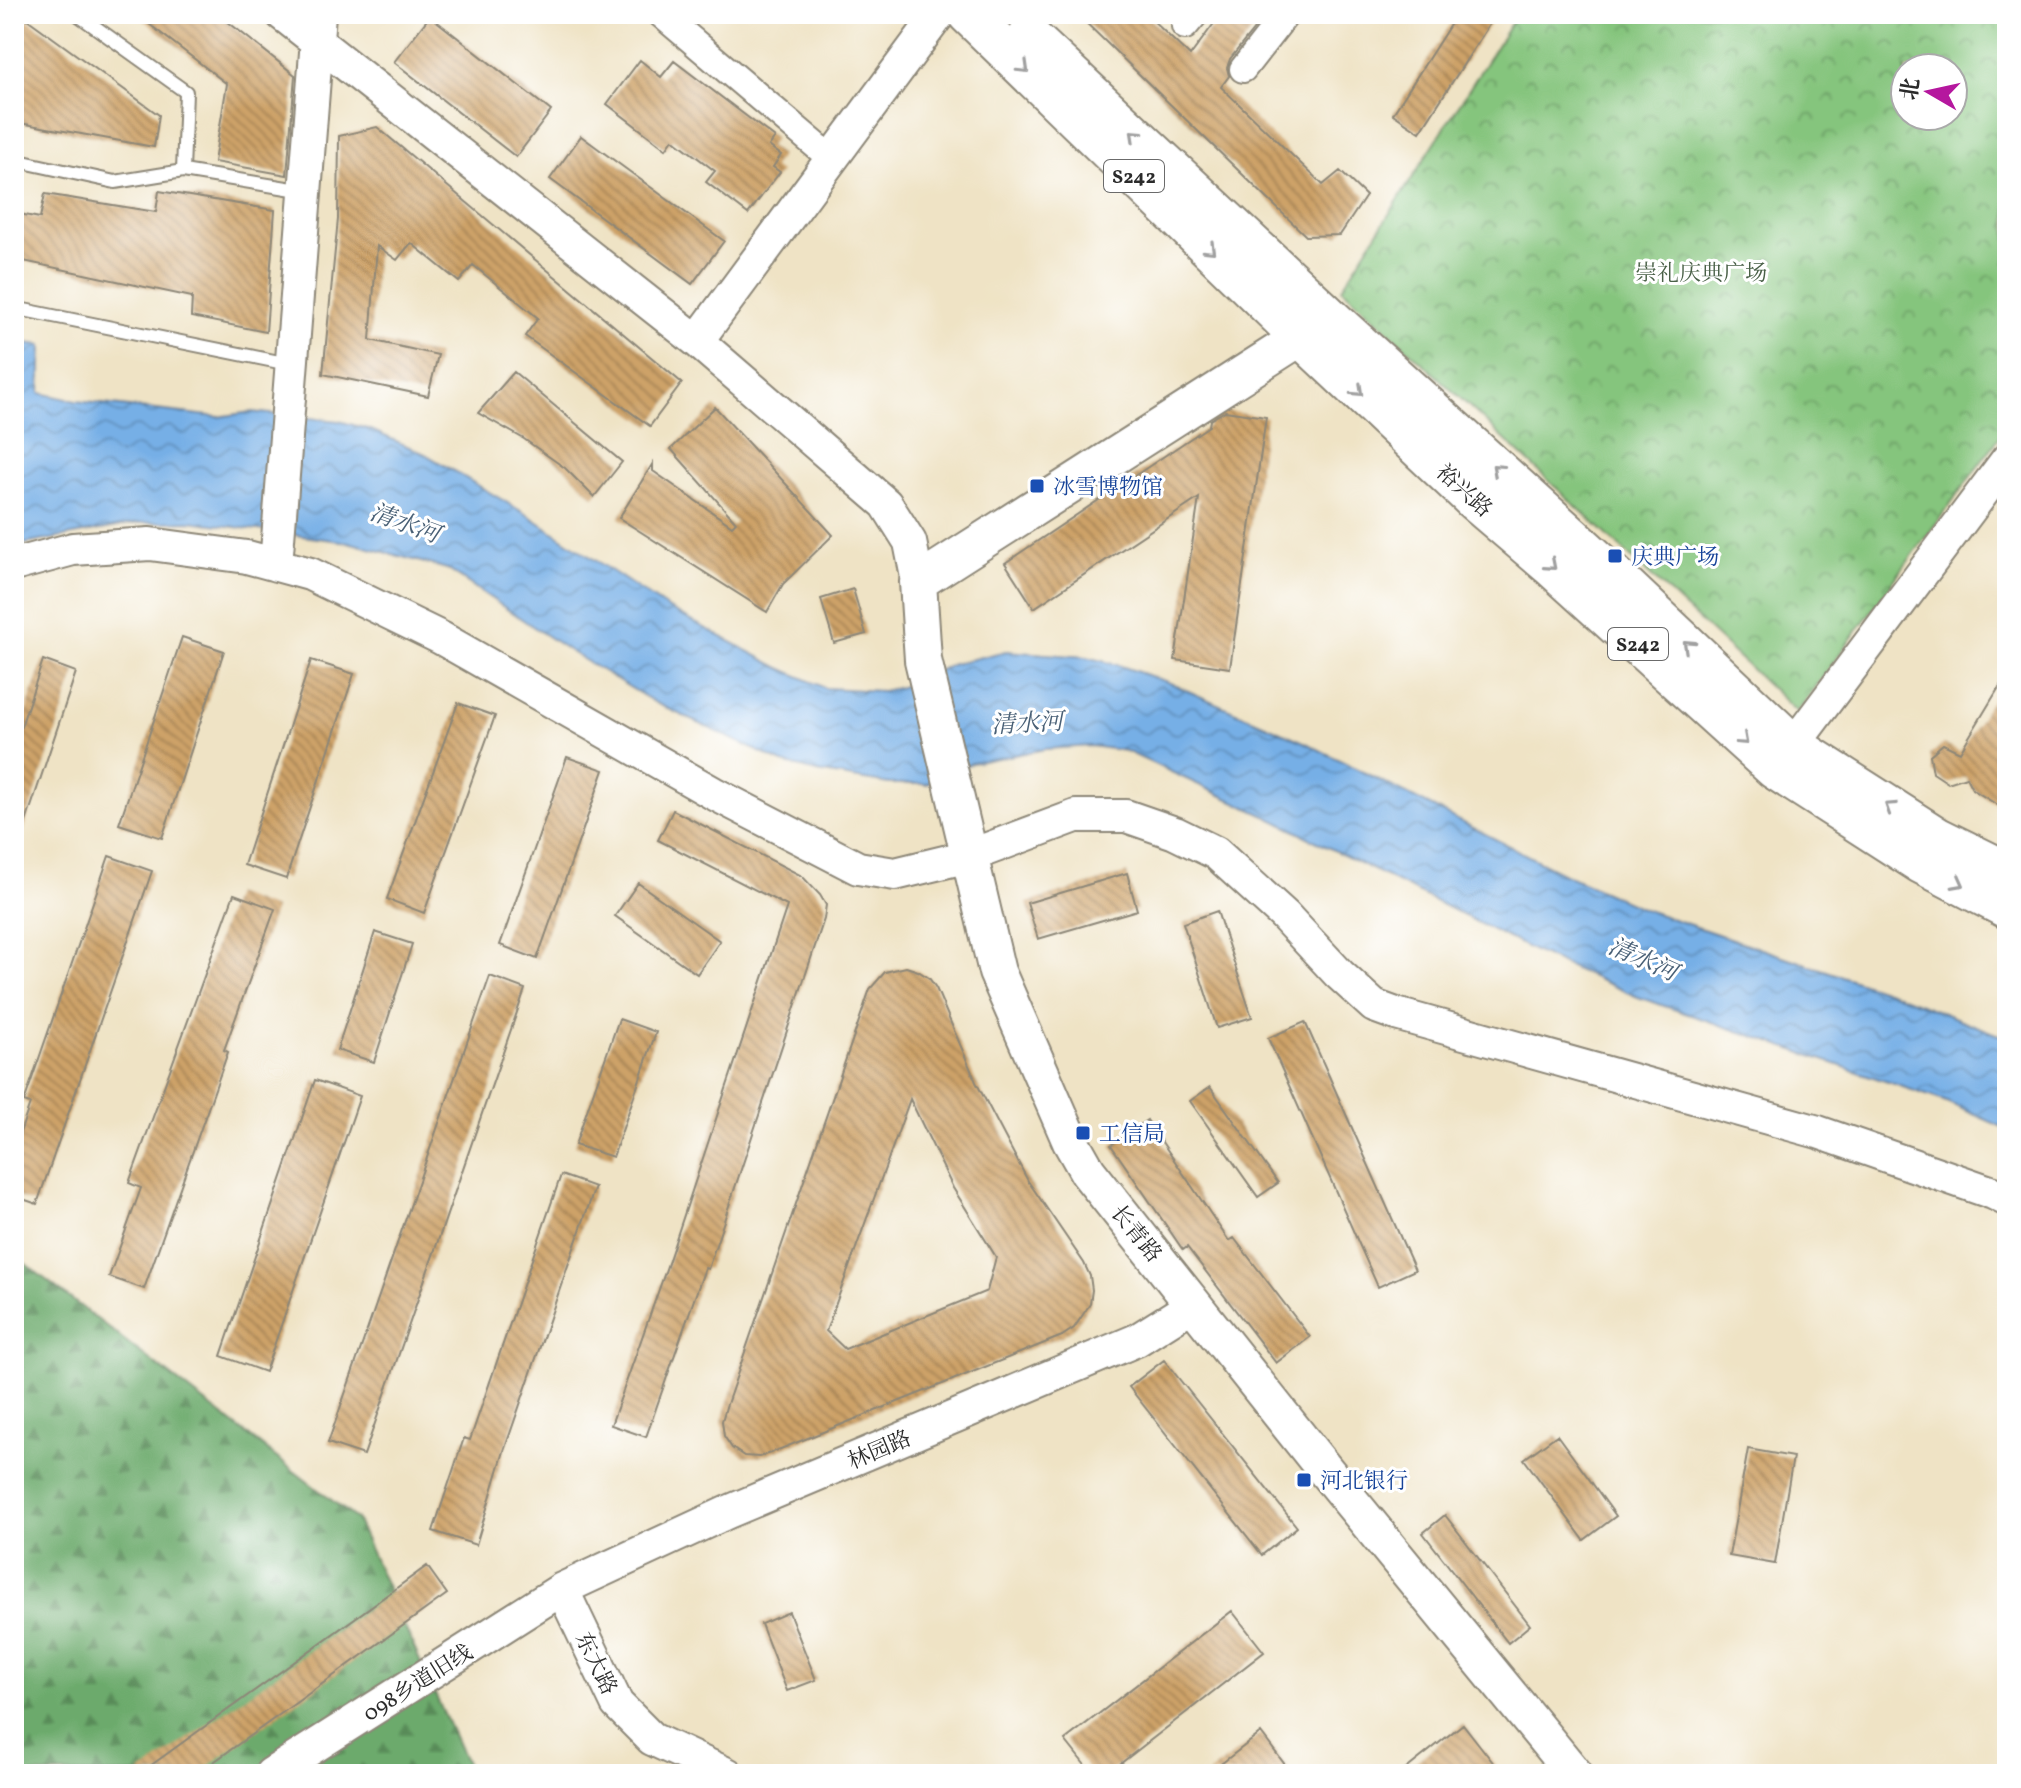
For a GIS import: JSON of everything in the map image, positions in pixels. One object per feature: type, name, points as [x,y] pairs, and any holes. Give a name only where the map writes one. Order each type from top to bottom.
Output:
[{"type":"main road","name":"裕兴路","points":[[968,14],[1318,330]]},
{"type":"main road","name":"裕兴路","points":[[1006,14],[1318,330],[1474,500],[1785,757],[1921,863],[2007,908]]},
{"type":"main road","points":[[918,582],[1318,330]]},
{"type":"main road","name":"长青路","points":[[918,582],[923,660],[997,972],[1071,1142],[1088,1172],[1325,1470],[1574,1774]]},
{"type":"main road","name":"裕兴路","points":[[1785,757],[2007,872]]},
{"type":"street","points":[[282,14],[318,28],[697,341],[886,504],[910,542],[918,582]]},
{"type":"street","points":[[661,14],[832,159]]},
{"type":"street","points":[[697,341],[939,14]]},
{"type":"street","points":[[1243,69],[1286,14]]},
{"type":"street","points":[[277,552],[318,28]]},
{"type":"street","points":[[1785,757],[2007,460]]},
{"type":"street","points":[[14,565],[73,549],[150,544],[247,557],[277,552],[310,574],[441,638],[713,793],[858,868],[895,874],[969,856],[1076,816],[1126,816],[1175,833],[1216,853],[1284,915],[1374,1006],[1818,1132],[2007,1200]]},
{"type":"street","name":"林园路","points":[[562,1589],[728,1512],[1137,1340],[1194,1304]]},
{"type":"street","name":"098乡道旧线","points":[[271,1774],[562,1589]]},
{"type":"street","name":"东大路","points":[[562,1589],[617,1704],[652,1739],[727,1774]]},
{"type":"lane","points":[[77,14],[186,92],[183,171]]},
{"type":"lane","points":[[14,160],[115,182],[183,171],[305,191]]},
{"type":"lane","points":[[14,308],[292,365]]},
{"type":"green space","name":"崇礼庆典广场","points":[[1517,14],[2007,14],[2007,427],[1797,712],[1342,288]]},
{"type":"green space","points":[[14,1255],[356,1519],[471,1774],[14,1774]]},
{"type":"water","name":"清水河","points":[[14,342],[42,345],[40,393],[76,401],[218,417],[251,412],[339,421],[371,430],[425,454],[531,517],[667,608],[778,667],[825,688],[882,691],[901,687],[953,664],[1006,651],[1087,657],[1170,683],[1304,742],[1564,874],[1646,910],[1892,993],[2007,1038],[2007,1129],[1944,1101],[1638,997],[1536,952],[1268,817],[1126,751],[1091,746],[1045,749],[971,763],[927,784],[889,784],[817,772],[783,763],[656,703],[571,652],[447,569],[348,542],[190,521],[138,523],[14,546]]},
{"type":"building","points":[[136,14],[218,14],[295,75],[287,175],[214,162],[227,84]]},
{"type":"building","points":[[1077,14],[1146,14],[1190,56],[1221,14],[1266,14],[1230,59],[1227,68],[1229,76],[1221,87],[1323,185],[1340,171],[1366,196],[1340,235],[1306,236]]},
{"type":"building","points":[[1457,14],[1496,14],[1420,132],[1393,114]]},
{"type":"building","points":[[23,16],[159,115],[154,147],[14,122],[14,66]]},
{"type":"building","points":[[430,16],[551,111],[516,157],[394,62]]},
{"type":"building","points":[[640,60],[661,77],[674,61],[775,138],[769,146],[781,155],[773,167],[780,172],[748,214],[706,182],[715,171],[673,139],[666,149],[607,104]]},
{"type":"building","points":[[377,127],[682,383],[650,426],[525,336],[538,318],[473,265],[459,282],[411,243],[397,260],[377,246],[370,340],[438,355],[428,396],[323,374],[338,219],[339,136]]},
{"type":"building","points":[[581,136],[724,241],[692,284],[550,179]]},
{"type":"building","points":[[159,191],[275,210],[266,332],[191,317],[192,297],[14,259],[14,213],[40,218],[45,194],[156,212]]},
{"type":"building","points":[[514,372],[622,462],[594,497],[565,468],[524,439],[478,413]]},
{"type":"building","points":[[715,407],[833,535],[783,584],[767,612],[619,518],[653,463],[653,471],[732,526],[736,522],[671,449]]},
{"type":"building","points":[[1225,411],[1266,417],[1230,668],[1175,660],[1199,498],[1034,608],[1005,563],[1209,426],[1210,420]]},
{"type":"building","points":[[853,589],[866,634],[834,643],[821,599]]},
{"type":"building","points":[[182,637],[224,651],[162,838],[119,824]]},
{"type":"building","points":[[43,660],[76,672],[17,849],[14,848],[14,748]]},
{"type":"building","points":[[311,660],[354,674],[286,879],[244,865]]},
{"type":"building","points":[[2007,674],[2007,811],[1972,789],[1966,777],[1948,783],[1933,773],[1930,755],[1943,744],[1960,752]]},
{"type":"building","points":[[458,703],[495,716],[424,913],[387,899]]},
{"type":"building","points":[[567,757],[604,770],[537,959],[500,945]]},
{"type":"building","points":[[673,810],[802,876],[826,905],[824,919],[708,1269],[705,1268],[646,1437],[611,1425],[787,906],[658,840]]},
{"type":"building","points":[[109,856],[152,871],[37,1204],[14,1196],[14,1150],[30,1104],[24,1102]]},
{"type":"building","points":[[1127,873],[1137,910],[1038,939],[1027,903]]},
{"type":"building","points":[[638,883],[720,941],[697,974],[615,916]]},
{"type":"building","points":[[234,894],[275,909],[144,1289],[109,1277],[141,1188],[129,1183]]},
{"type":"building","points":[[1217,911],[1252,1017],[1217,1028],[1183,923]]},
{"type":"building","points":[[375,932],[412,944],[374,1062],[337,1050]]},
{"type":"building","points":[[906,967],[929,978],[936,988],[976,1082],[1028,1181],[1084,1263],[1090,1276],[1090,1304],[1074,1328],[1062,1336],[773,1452],[759,1457],[744,1456],[732,1448],[724,1436],[722,1421],[726,1407],[870,989],[885,972]],"holes":[[[910,1099],[953,1188],[996,1257],[987,1291],[845,1349],[826,1331]]]},
{"type":"building","points":[[490,976],[525,989],[364,1455],[328,1443]]},
{"type":"building","points":[[619,1019],[656,1032],[613,1157],[575,1145]]},
{"type":"building","points":[[1305,1022],[1415,1270],[1378,1287],[1268,1038]]},
{"type":"building","points":[[315,1080],[360,1096],[265,1372],[221,1356]]},
{"type":"building","points":[[1210,1087],[1278,1183],[1258,1197],[1190,1101]]},
{"type":"building","points":[[1147,1120],[1229,1241],[1234,1238],[1310,1337],[1276,1363],[1187,1247],[1183,1250],[1111,1145]]},
{"type":"building","points":[[561,1175],[595,1187],[504,1451],[476,1545],[433,1531],[464,1438],[470,1440]]},
{"type":"building","points":[[1164,1360],[1297,1527],[1262,1555],[1129,1387]]},
{"type":"building","points":[[1557,1435],[1616,1516],[1584,1540],[1524,1459]]},
{"type":"building","points":[[1748,1449],[1793,1457],[1775,1564],[1729,1556]]},
{"type":"building","points":[[1445,1515],[1530,1625],[1508,1643],[1423,1533]]},
{"type":"building","points":[[427,1566],[447,1594],[197,1774],[139,1774]]},
{"type":"building","points":[[1232,1611],[1264,1652],[1107,1774],[1092,1774],[1065,1740]]},
{"type":"building","points":[[789,1612],[816,1680],[787,1691],[761,1624]]},
{"type":"building","points":[[1463,1724],[1502,1774],[1400,1774]]},
{"type":"building","points":[[1261,1733],[1292,1774],[1208,1774]]},
{"type":"place","name":"冰雪博物馆","points":[[1037,486]]},
{"type":"place","name":"庆典广场","points":[[1615,556]]},
{"type":"place","name":"工信局","points":[[1083,1133]]},
{"type":"place","name":"河北银行","points":[[1304,1480]]}]
